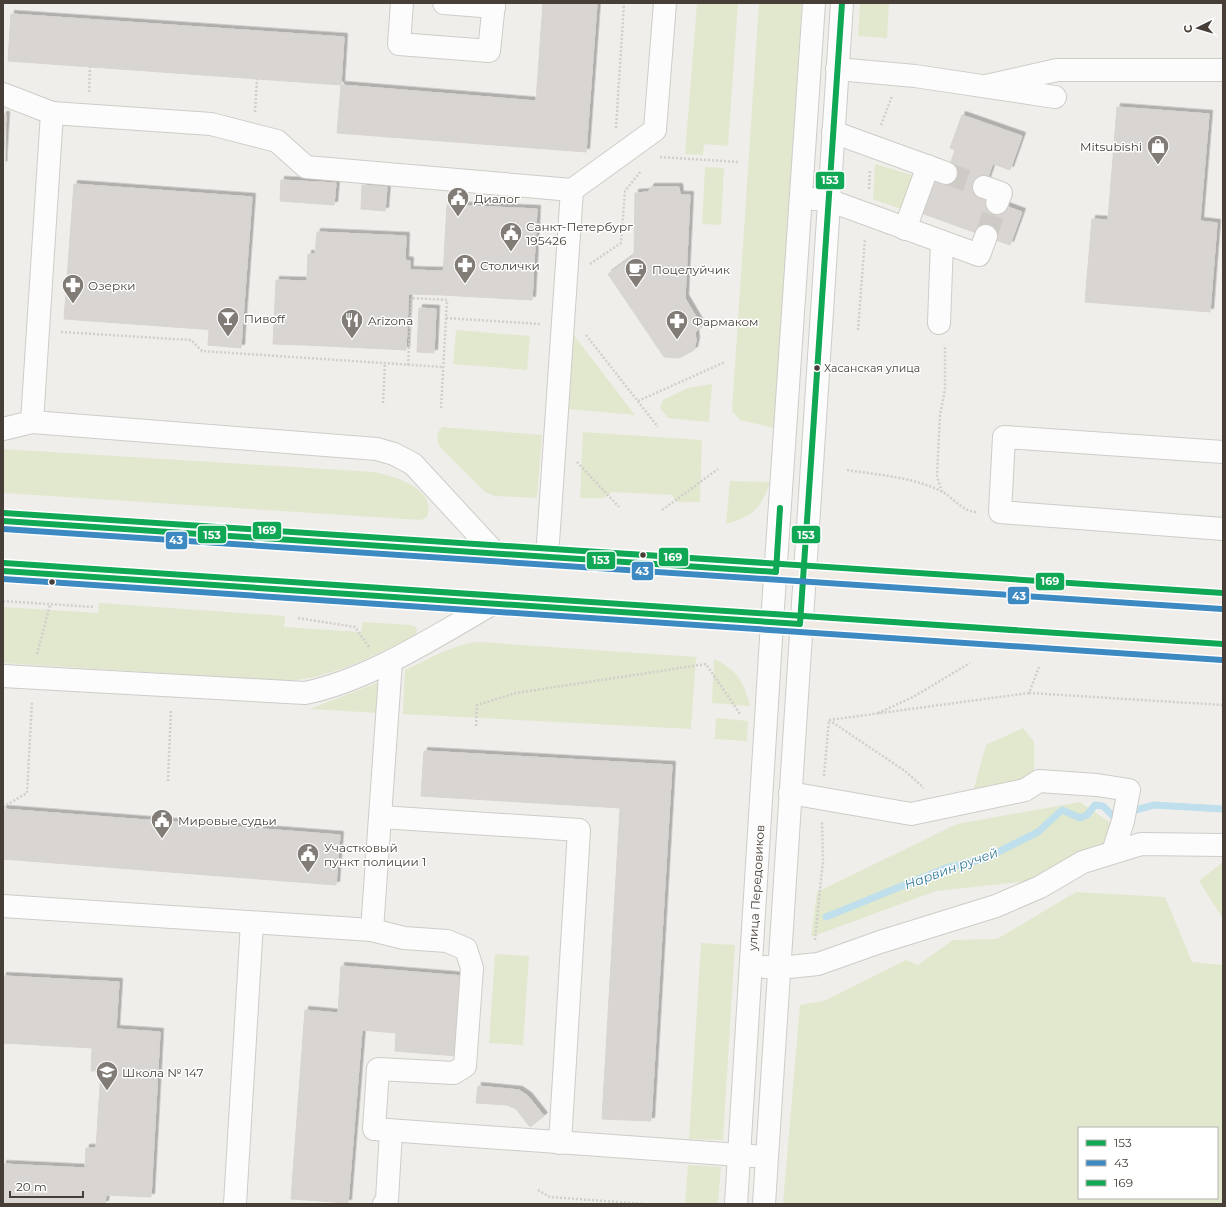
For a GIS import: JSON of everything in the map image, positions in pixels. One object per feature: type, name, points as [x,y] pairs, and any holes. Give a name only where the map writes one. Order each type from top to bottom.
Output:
[{"type":"main road","points":[[3,521],[1223,601]]},
{"type":"main road","points":[[3,570],[1223,652]]},
{"type":"street","points":[[402,3],[399,44],[489,52],[494,5],[444,3]]},
{"type":"street","points":[[3,94],[52,113],[210,124],[277,141],[306,167],[572,190],[655,130],[665,3]]},
{"type":"street","points":[[776,572],[814,3]]},
{"type":"street","points":[[764,1204],[800,624],[842,3]]},
{"type":"street","points":[[837,69],[915,76],[1055,97]]},
{"type":"street","points":[[986,86],[1057,70],[1223,70]]},
{"type":"street","points":[[32,422],[52,113]]},
{"type":"street","points":[[833,132],[937,170],[906,229]]},
{"type":"street","points":[[547,557],[572,190]]},
{"type":"street","points":[[801,198],[828,200],[979,255],[986,236]]},
{"type":"street","points":[[939,323],[942,242]]},
{"type":"street","points":[[3,429],[32,422],[377,449],[394,454],[413,464],[496,554]]},
{"type":"street","points":[[1223,452],[1004,437],[1000,512],[1223,529]]},
{"type":"street","name":"улица Передовиков","points":[[736,1204],[776,572]]},
{"type":"street","points":[[3,676],[305,694],[322,690],[392,661],[492,604]]},
{"type":"street","points":[[372,930],[392,661]]},
{"type":"street","points":[[790,793],[911,814],[947,808],[1025,790],[1040,781],[1098,785],[1129,790],[1123,821],[1113,852]]},
{"type":"street","points":[[381,817],[579,830],[560,1143]]},
{"type":"street","points":[[751,966],[778,968],[818,964],[880,942],[996,906],[1040,887],[1083,862],[1141,844],[1223,845]]},
{"type":"street","points":[[3,906],[372,930],[404,938],[447,941],[466,949],[472,968],[465,1066],[454,1074],[378,1069],[374,1129],[767,1157]]},
{"type":"street","points":[[235,1204],[252,923]]},
{"type":"street","points":[[384,1204],[387,1200],[391,1131]]},
{"type":"path","points":[[614,160],[624,3]]},
{"type":"path","points":[[253,135],[257,78]]},
{"type":"path","points":[[656,157],[738,162]]},
{"type":"path","points":[[585,267],[621,243],[625,191],[644,167]]},
{"type":"path","points":[[408,365],[412,298],[448,300],[441,408]]},
{"type":"path","points":[[446,318],[451,317],[562,325]]},
{"type":"path","points":[[939,323],[946,328],[945,389],[940,415],[937,476],[942,492]]},
{"type":"path","points":[[38,330],[191,340],[202,351],[443,367]]},
{"type":"path","points":[[585,334],[658,427]]},
{"type":"path","points":[[638,401],[725,362]]},
{"type":"path","points":[[383,403],[384,363]]},
{"type":"path","points":[[574,458],[619,508]]},
{"type":"path","points":[[662,510],[718,469]]},
{"type":"path","points":[[847,470],[911,480],[942,492],[970,512],[1000,512]]},
{"type":"path","points":[[3,602],[93,607]]},
{"type":"path","points":[[37,655],[50,605]]},
{"type":"path","points":[[298,618],[355,627],[373,654],[392,661]]},
{"type":"path","points":[[876,714],[913,697],[970,663]]},
{"type":"path","points":[[476,726],[477,704],[516,693],[706,664],[740,714]]},
{"type":"path","points":[[1029,693],[1039,667]]},
{"type":"path","points":[[829,720],[1029,693],[1223,705]]},
{"type":"path","points":[[3,807],[27,793],[32,700]]},
{"type":"path","points":[[168,781],[172,708]]},
{"type":"path","points":[[822,799],[829,720]]},
{"type":"path","points":[[829,720],[905,771],[947,808]]},
{"type":"path","points":[[538,1190],[550,1197],[645,1204]]},
{"type":"green space","points":[[697,3],[738,3],[728,146],[704,144],[703,155],[685,154]]},
{"type":"green space","points":[[759,3],[802,3],[774,428],[740,420],[732,411]]},
{"type":"green space","points":[[860,3],[889,3],[887,38],[858,36]]},
{"type":"green space","points":[[875,164],[912,175],[916,180],[904,207],[898,208],[873,199]]},
{"type":"green space","points":[[705,167],[724,168],[721,225],[702,224]]},
{"type":"green space","points":[[456,330],[530,336],[527,370],[453,364]]},
{"type":"green space","points":[[573,334],[635,415],[568,409]]},
{"type":"green space","points":[[712,384],[709,422],[668,418],[660,408],[663,400],[688,388]]},
{"type":"green space","points":[[442,427],[542,435],[537,498],[495,496],[485,492],[440,447],[437,436]]},
{"type":"green space","points":[[583,432],[702,440],[700,502],[677,502],[672,495],[612,492],[605,498],[580,498]]},
{"type":"green space","points":[[3,449],[373,472],[391,476],[412,485],[420,491],[426,499],[429,507],[427,517],[421,520],[3,493]]},
{"type":"green space","points":[[730,481],[770,482],[763,499],[755,510],[743,518],[726,524]]},
{"type":"green space","points":[[99,603],[285,616],[284,627],[361,632],[363,622],[411,625],[416,627],[417,633],[413,638],[367,659],[335,671],[319,676],[286,681],[3,663],[3,607],[98,613]]},
{"type":"green space","points":[[481,642],[696,657],[691,729],[403,714],[405,670],[452,648]]},
{"type":"green space","points":[[714,659],[728,667],[738,677],[745,690],[750,706],[712,703]]},
{"type":"green space","points":[[379,682],[378,713],[310,709]]},
{"type":"green space","points":[[716,718],[748,721],[747,741],[715,739]]},
{"type":"green space","points":[[1023,728],[1034,742],[1034,778],[972,795],[986,745]]},
{"type":"green space","points":[[1080,802],[1117,827],[1108,848],[1038,880],[936,891],[811,937],[817,892],[957,824]]},
{"type":"green space","points":[[1223,862],[1223,919],[1199,881]]},
{"type":"green space","points":[[1076,892],[1165,897],[1192,962],[1223,965],[1223,1204],[783,1204],[800,1005],[824,1001],[906,960],[918,965],[953,940],[997,939]]},
{"type":"green space","points":[[701,943],[735,945],[723,1140],[689,1139]]},
{"type":"green space","points":[[495,954],[529,956],[523,1045],[489,1043]]},
{"type":"green space","points":[[688,1165],[721,1167],[718,1204],[685,1204]]},
{"type":"building","points":[[543,3],[597,3],[586,152],[337,133],[341,85],[536,101]]},
{"type":"building","points":[[11,14],[344,37],[341,85],[8,61]]},
{"type":"building","name":"Mitsubishi","points":[[1117,107],[1209,114],[1200,221],[1217,223],[1210,312],[1085,302],[1092,219],[1108,220]]},
{"type":"building","points":[[3,115],[6,115],[3,165]]},
{"type":"building","points":[[962,115],[1022,136],[1010,170],[950,148]]},
{"type":"building","points":[[955,150],[993,163],[981,197],[1022,212],[1010,245],[921,213],[933,180],[943,184]]},
{"type":"building","points":[[281,180],[336,183],[334,205],[280,201]]},
{"type":"building","points":[[74,184],[252,197],[242,332],[64,319]]},
{"type":"building","points":[[362,185],[387,187],[385,211],[361,209]]},
{"type":"building","points":[[651,187],[679,187],[680,195],[690,195],[685,298],[702,327],[695,332],[696,341],[694,350],[679,358],[664,357],[608,274],[634,255],[635,193],[648,192]]},
{"type":"building","points":[[447,205],[537,209],[532,300],[442,295]]},
{"type":"building","points":[[317,232],[406,236],[405,260],[410,261],[406,350],[304,345],[308,254],[315,254]]},
{"type":"building","points":[[410,270],[443,271],[442,295],[408,294]]},
{"type":"building","points":[[276,280],[307,281],[304,345],[273,344]]},
{"type":"building","points":[[419,308],[436,309],[434,353],[417,352]]},
{"type":"building","points":[[209,330],[242,332],[241,348],[208,345]]},
{"type":"building","points":[[424,751],[672,765],[651,1121],[602,1119],[620,808],[421,796]]},
{"type":"building","points":[[3,809],[340,835],[336,885],[3,859]]},
{"type":"building","points":[[341,966],[463,976],[457,1056],[395,1051],[396,1033],[362,1030],[348,1203],[291,1199],[305,1010],[338,1013]]},
{"type":"building","points":[[3,976],[119,982],[116,1029],[160,1032],[151,1197],[106,1195],[105,1204],[3,1204],[3,1164],[85,1168],[86,1148],[96,1148],[101,1071],[91,1071],[92,1048],[3,1043]]},
{"type":"building","points":[[478,1086],[519,1090],[528,1096],[544,1116],[530,1127],[516,1109],[507,1105],[476,1103]]},
{"type":"waterway","name":"Нарвин ручей","points":[[826,917],[946,868],[984,859],[1038,832],[1062,810],[1080,818],[1087,815],[1095,805],[1103,806],[1115,818],[1128,812],[1154,805],[1223,809]]},
{"type":"tunnel","points":[[946,173],[984,187]]},
{"type":"tunnel","points":[[986,236],[997,203]]},
{"type":"transit line","name":"153","points":[[3,571],[800,624],[842,3]]},
{"type":"transit line","name":"153","points":[[3,521],[776,572],[780,508]]},
{"type":"transit line","name":"169","points":[[4,513],[1223,593]]},
{"type":"transit line","name":"43","points":[[3,529],[1222,609]]},
{"type":"transit line","name":"169","points":[[4,563],[1223,644]]},
{"type":"transit line","name":"43","points":[[3,579],[1222,660]]},
{"type":"place","name":"Mitsubishi","points":[[1158,166]]},
{"type":"place","name":"Диалог","points":[[458,218]]},
{"type":"place","name":"Санкт-Петербург 195426","points":[[511,252]]},
{"type":"place","name":"Столички","points":[[465,284]]},
{"type":"place","name":"Поцелуйчик","points":[[636,288]]},
{"type":"place","name":"Озерки","points":[[73,304]]},
{"type":"place","name":"Пивoff","points":[[228,338]]},
{"type":"place","name":"Arizona","points":[[352,340]]},
{"type":"place","name":"Фармаком","points":[[677,340]]},
{"type":"place","name":"Хасанская улица","points":[[817,368]]},
{"type":"place","name":"Мировые судьи","points":[[162,840]]},
{"type":"place","name":"Участковый пункт полиции 1","points":[[308,874]]},
{"type":"place","name":"Школа № 147","points":[[107,1092]]}]
